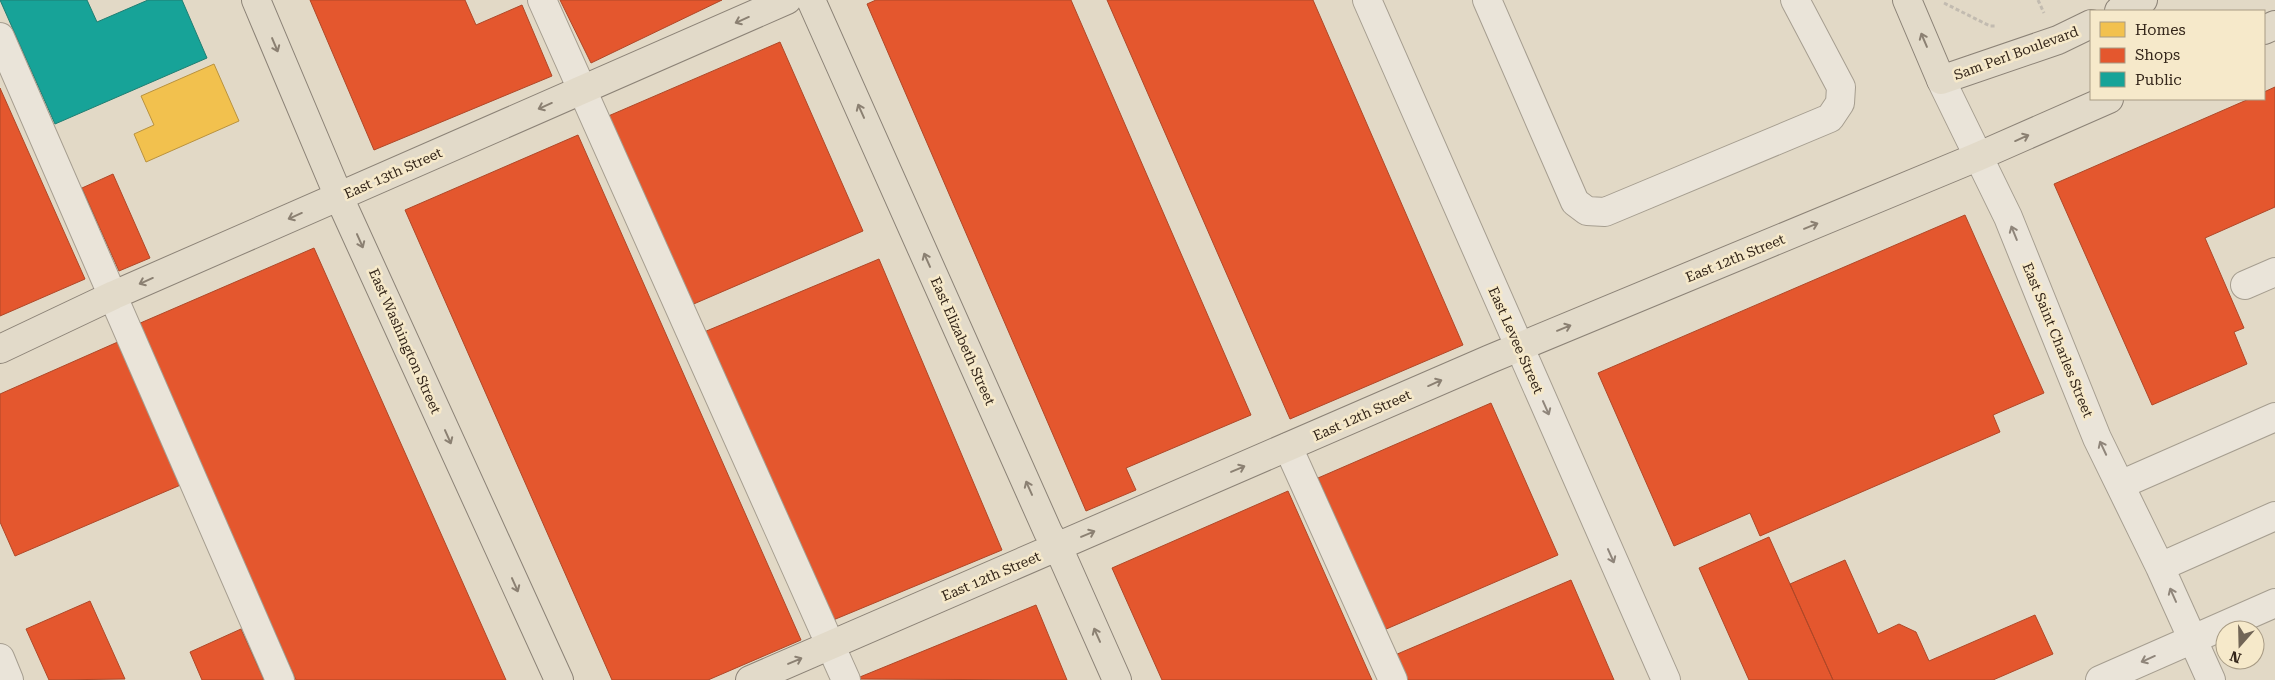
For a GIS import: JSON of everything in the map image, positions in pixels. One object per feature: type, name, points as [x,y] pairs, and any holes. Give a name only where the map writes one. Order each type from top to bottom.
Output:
[{"type":"main road","name":"East Washington Street","points":[[256,0],[339,197],[558,680]]},
{"type":"main road","name":"East 13th Street","points":[[0,349],[114,296],[787,0]]},
{"type":"main road","name":"East Elizabeth Street","points":[[811,0],[1116,680]]},
{"type":"main road","name":"East Saint Charles Street","points":[[1907,0],[1941,80]]},
{"type":"main road","points":[[2121,10],[2143,0]]},
{"type":"main road","name":"Sam Perl Boulevard","points":[[1941,80],[2058,40],[2090,24]]},
{"type":"main road","points":[[1977,158],[2107,100]]},
{"type":"main road","name":"East 12th Street","points":[[750,680],[1519,347],[1977,158]]},
{"type":"street","points":[[542,0],[584,89],[846,680]]},
{"type":"street","name":"East Levee Street","points":[[1367,0],[1666,680]]},
{"type":"street","points":[[1486,0],[1575,202],[1587,211],[1605,212],[1830,118],[1840,103],[1841,87],[1795,0]]},
{"type":"street","points":[[0,37],[280,680]]},
{"type":"street","name":"East Saint Charles Street","points":[[1941,80],[1977,158],[2008,217],[2098,438],[2160,567],[2211,680]]},
{"type":"street","points":[[2245,285],[2275,272]]},
{"type":"street","points":[[2120,485],[2275,417]]},
{"type":"street","points":[[1288,447],[1393,680]]},
{"type":"street","points":[[2160,567],[2275,516]]},
{"type":"street","points":[[2100,680],[2275,603]]},
{"type":"street","points":[[0,658],[9,680]]},
{"type":"path","points":[[2038,0],[2040,5]]},
{"type":"building: Homes","points":[[214,64],[239,121],[146,162],[134,134],[154,125],[141,96]]},
{"type":"building: Shops","points":[[310,0],[465,0],[476,25],[522,5],[552,76],[374,150]]},
{"type":"building: Shops","points":[[560,0],[722,0],[591,63]]},
{"type":"building: Shops","points":[[876,0],[1071,0],[1251,415],[1126,468],[1136,490],[1086,511],[867,4]]},
{"type":"building: Shops","points":[[1107,0],[1313,0],[1463,345],[1290,419]]},
{"type":"building: Shops","points":[[780,42],[863,231],[689,306],[606,117]]},
{"type":"building: Shops","points":[[2275,87],[2275,207],[2205,238],[2244,328],[2234,332],[2247,364],[2152,405],[2054,184],[2247,100],[2265,100],[2265,92]]},
{"type":"building: Shops","points":[[0,88],[85,279],[0,316]]},
{"type":"building: Shops","points":[[578,135],[801,640],[708,680],[612,680],[405,210]]},
{"type":"building: Shops","points":[[113,174],[150,258],[119,271],[82,188]]},
{"type":"building: Shops","points":[[1965,215],[2044,393],[1993,415],[2000,432],[1760,536],[1750,513],[1674,546],[1598,373]]},
{"type":"building: Shops","points":[[314,248],[506,680],[296,680],[138,324]]},
{"type":"building: Shops","points":[[879,259],[1002,550],[826,623],[704,332]]},
{"type":"building: Shops","points":[[120,341],[183,484],[15,556],[0,522],[0,394]]},
{"type":"building: Shops","points":[[1491,403],[1558,555],[1384,630],[1318,478]]},
{"type":"building: Shops","points":[[1288,491],[1372,680],[1162,680],[1112,568]]},
{"type":"building: Shops","points":[[1769,537],[1833,680],[1749,680],[1699,568]]},
{"type":"building: Shops","points":[[1845,560],[1878,634],[1899,624],[1916,632],[1929,661],[2035,615],[2053,654],[1993,680],[1833,680],[1790,584]]},
{"type":"building: Shops","points":[[1571,580],[1614,680],[1406,680],[1395,655]]},
{"type":"building: Shops","points":[[90,601],[125,679],[49,680],[26,629]]},
{"type":"building: Shops","points":[[1036,605],[1067,680],[855,679]]},
{"type":"building: Shops","points":[[241,629],[264,680],[202,680],[190,652]]},
{"type":"building: Public","points":[[0,0],[87,0],[97,22],[148,0],[182,0],[207,58],[55,124]]}]
